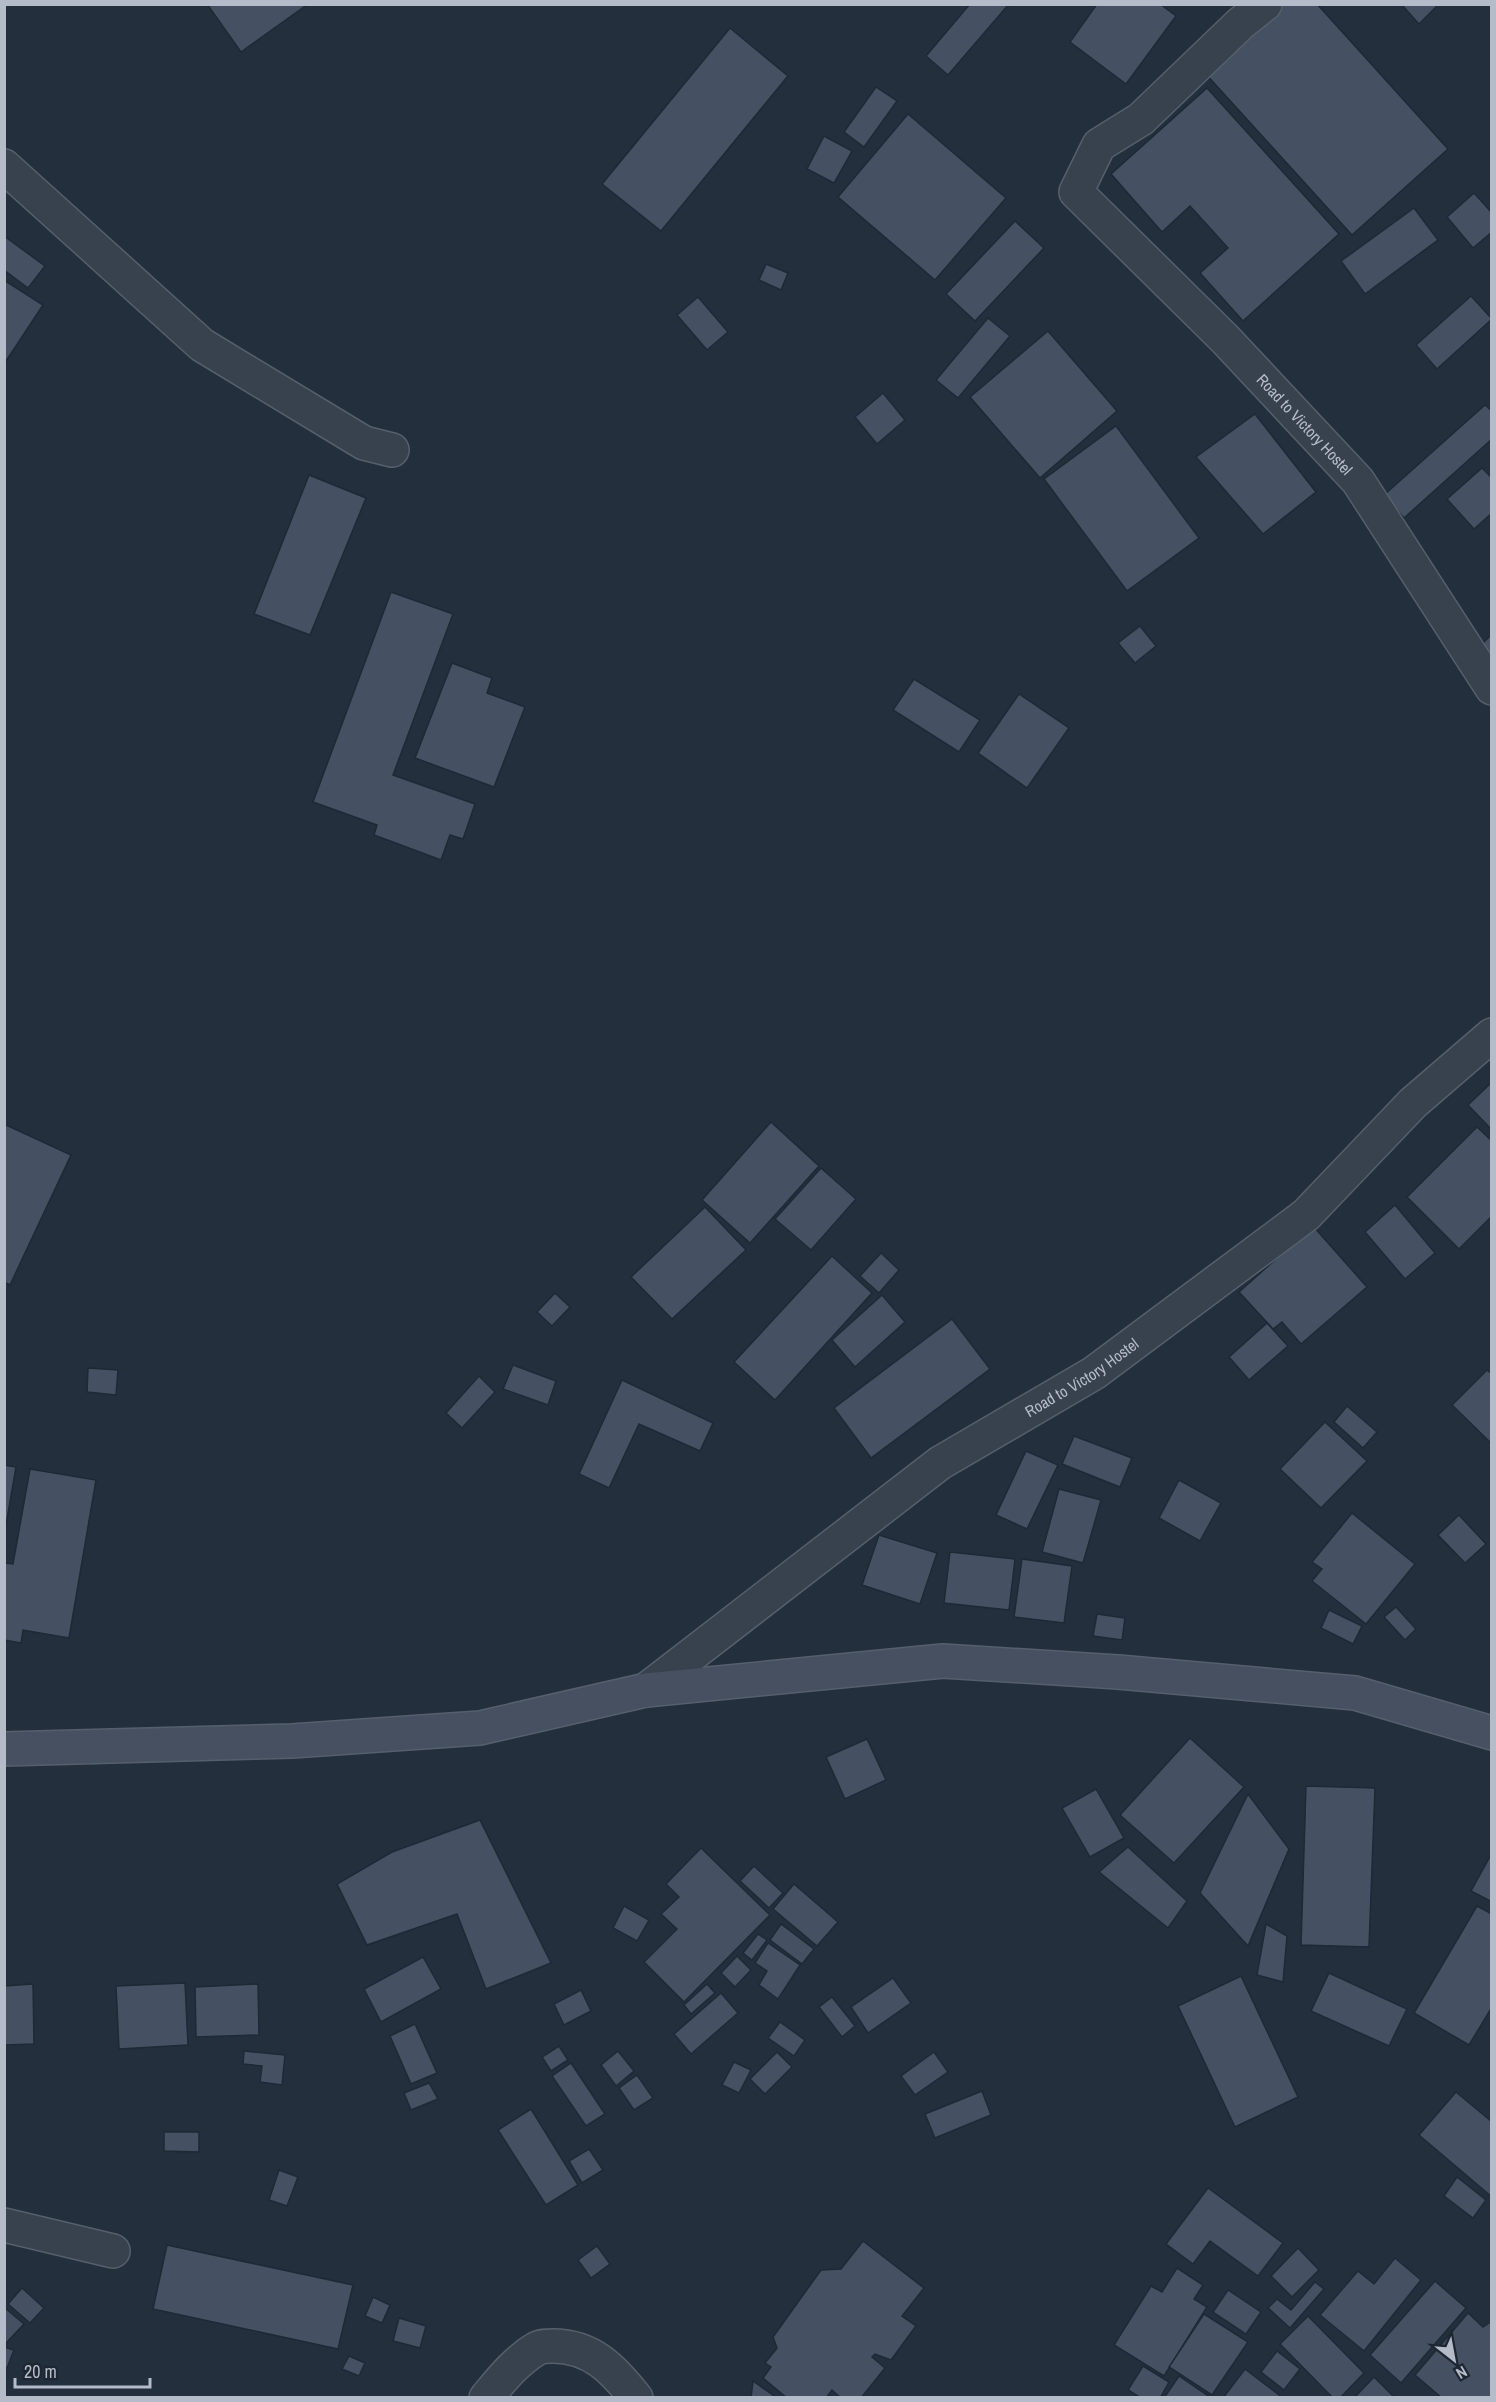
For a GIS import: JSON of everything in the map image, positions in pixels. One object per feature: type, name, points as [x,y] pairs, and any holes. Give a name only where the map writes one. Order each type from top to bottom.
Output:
[{"type":"street","name":"Road to Victory Hostel","points":[[1265,4],[1241,23],[1141,119],[1099,145],[1076,192],[1225,339],[1358,481],[1491,688]]},
{"type":"street","points":[[4,166],[202,345],[364,443],[392,450]]},
{"type":"street","name":"Road to Victory Hostel","points":[[646,1690],[940,1462],[1094,1373],[1306,1215],[1413,1103],[1491,1035]]},
{"type":"street","points":[[4,1749],[292,1741],[480,1728],[646,1690],[943,1661],[1118,1672],[1355,1693],[1491,1733]]},
{"type":"street","points":[[4,2226],[113,2251]]},
{"type":"street","points":[[486,2397],[516,2365],[538,2347],[557,2346],[584,2350],[617,2373],[636,2397]]},
{"type":"building","points":[[207,4],[308,4],[241,52]]},
{"type":"building","points":[[970,4],[1009,4],[948,75],[926,56]]},
{"type":"building","points":[[1097,4],[1160,4],[1176,16],[1126,84],[1070,42]]},
{"type":"building","points":[[1279,4],[1317,4],[1448,149],[1352,235],[1204,72]]},
{"type":"building","points":[[1401,4],[1439,4],[1419,24]]},
{"type":"building","points":[[730,28],[788,76],[661,231],[602,184]]},
{"type":"building","points":[[876,87],[897,101],[864,147],[844,132]]},
{"type":"building","points":[[1207,88],[1339,234],[1243,321],[1200,273],[1228,248],[1190,206],[1162,232],[1111,174]]},
{"type":"building","points":[[908,114],[1006,198],[935,280],[838,197]]},
{"type":"building","points":[[824,136],[852,151],[834,183],[807,169]]},
{"type":"building","points":[[1474,193],[1492,213],[1492,232],[1473,248],[1447,217]]},
{"type":"building","points":[[1414,208],[1438,240],[1365,294],[1341,261]]},
{"type":"building","points":[[1015,221],[1044,248],[975,321],[946,294]]},
{"type":"building","points":[[4,236],[45,266],[28,288],[4,270]]},
{"type":"building","points":[[766,264],[788,273],[781,290],[759,280]]},
{"type":"building","points":[[4,280],[43,305],[6,361],[4,359]]},
{"type":"building","points":[[1471,296],[1492,319],[1437,369],[1416,345]]},
{"type":"building","points":[[698,297],[728,332],[707,350],[677,315]]},
{"type":"building","points":[[988,318],[1010,336],[958,398],[936,380]]},
{"type":"building","points":[[1048,331],[1117,411],[1040,478],[970,397]]},
{"type":"building","points":[[883,393],[905,420],[877,444],[855,417]]},
{"type":"building","points":[[1485,405],[1492,411],[1492,439],[1404,518],[1384,495]]},
{"type":"building","points":[[1255,414],[1316,492],[1263,534],[1196,457]]},
{"type":"building","points":[[1116,426],[1199,538],[1127,591],[1044,479]]},
{"type":"building","points":[[1482,468],[1492,478],[1492,513],[1474,529],[1447,499]]},
{"type":"building","points":[[309,475],[366,498],[310,635],[254,614]]},
{"type":"building","points":[[391,592],[453,614],[393,775],[475,804],[463,839],[450,835],[441,860],[374,835],[377,825],[313,802]]},
{"type":"building","points":[[1140,626],[1156,646],[1135,663],[1118,643]]},
{"type":"building","points":[[1492,634],[1492,655],[1481,645]]},
{"type":"building","points":[[452,663],[492,678],[487,693],[525,707],[494,787],[415,758]]},
{"type":"building","points":[[914,679],[980,720],[959,752],[893,710]]},
{"type":"building","points":[[1019,694],[1069,728],[1027,788],[978,753]]},
{"type":"building","points":[[1492,1082],[1492,1130],[1468,1105]]},
{"type":"building","points":[[771,1122],[819,1166],[750,1243],[702,1200]]},
{"type":"building","points":[[4,1124],[71,1155],[10,1285],[4,1282]]},
{"type":"building","points":[[1477,1127],[1492,1141],[1492,1216],[1459,1249],[1407,1197]]},
{"type":"building","points":[[821,1168],[856,1199],[811,1250],[775,1219]]},
{"type":"building","points":[[1395,1205],[1435,1253],[1405,1279],[1365,1232]]},
{"type":"building","points":[[705,1207],[746,1250],[672,1319],[631,1277]]},
{"type":"building","points":[[1313,1226],[1367,1287],[1301,1344],[1282,1322],[1273,1329],[1239,1292]]},
{"type":"building","points":[[881,1253],[899,1270],[879,1293],[860,1276]]},
{"type":"building","points":[[832,1256],[872,1293],[775,1400],[734,1362]]},
{"type":"building","points":[[555,1293],[570,1307],[552,1326],[537,1312]]},
{"type":"building","points":[[882,1295],[905,1322],[855,1367],[832,1340]]},
{"type":"building","points":[[952,1319],[990,1369],[871,1458],[834,1408]]},
{"type":"building","points":[[1267,1323],[1288,1346],[1249,1380],[1229,1357]]},
{"type":"building","points":[[513,1365],[556,1381],[548,1405],[503,1389]]},
{"type":"building","points":[[88,1368],[118,1370],[116,1395],[87,1392]]},
{"type":"building","points":[[1487,1370],[1492,1374],[1492,1444],[1452,1405]]},
{"type":"building","points":[[479,1376],[495,1392],[462,1428],[446,1413]]},
{"type":"building","points":[[622,1380],[713,1423],[700,1451],[639,1424],[609,1488],[579,1474]]},
{"type":"building","points":[[1347,1406],[1377,1432],[1363,1448],[1334,1422]]},
{"type":"building","points":[[1325,1422],[1367,1461],[1321,1508],[1280,1469]]},
{"type":"building","points":[[1074,1436],[1132,1458],[1120,1487],[1062,1464]]},
{"type":"building","points":[[1026,1451],[1058,1465],[1027,1529],[996,1515]]},
{"type":"building","points":[[4,1465],[16,1467],[4,1537]]},
{"type":"building","points":[[30,1469],[96,1480],[69,1638],[23,1630],[21,1643],[4,1640],[4,1563],[13,1564]]},
{"type":"building","points":[[1179,1480],[1221,1503],[1200,1541],[1159,1518]]},
{"type":"building","points":[[1059,1489],[1101,1500],[1083,1563],[1042,1552]]},
{"type":"building","points":[[1352,1513],[1415,1564],[1366,1624],[1312,1581],[1322,1569],[1312,1562]]},
{"type":"building","points":[[1459,1515],[1486,1544],[1465,1563],[1438,1535]]},
{"type":"building","points":[[879,1535],[937,1553],[920,1604],[862,1585]]},
{"type":"building","points":[[950,1552],[1015,1559],[1009,1610],[944,1603]]},
{"type":"building","points":[[1022,1559],[1072,1566],[1064,1623],[1014,1617]]},
{"type":"building","points":[[1396,1607],[1416,1629],[1405,1640],[1384,1617]]},
{"type":"building","points":[[1329,1610],[1362,1626],[1353,1644],[1321,1628]]},
{"type":"building","points":[[1097,1614],[1125,1618],[1122,1640],[1093,1636]]},
{"type":"building","points":[[1190,1738],[1244,1787],[1174,1863],[1120,1815]]},
{"type":"building","points":[[867,1739],[886,1780],[845,1799],[826,1757]]},
{"type":"building","points":[[1306,1786],[1375,1788],[1369,1947],[1301,1945]]},
{"type":"building","points":[[1096,1789],[1124,1838],[1090,1857],[1062,1808]]},
{"type":"building","points":[[1248,1794],[1289,1849],[1248,1946],[1200,1893]]},
{"type":"building","points":[[480,1820],[551,1963],[486,1989],[457,1914],[367,1945],[337,1884],[392,1852]]},
{"type":"building","points":[[1128,1847],[1187,1901],[1168,1928],[1099,1872]]},
{"type":"building","points":[[701,1848],[770,1915],[684,2002],[644,1962],[677,1929],[661,1914],[679,1897],[666,1884]]},
{"type":"building","points":[[1492,1853],[1492,1902],[1471,1891]]},
{"type":"building","points":[[754,1866],[783,1893],[769,1908],[740,1881]]},
{"type":"building","points":[[794,1884],[838,1922],[817,1946],[773,1909]]},
{"type":"building","points":[[624,1906],[649,1920],[637,1941],[613,1928]]},
{"type":"building","points":[[1477,1906],[1492,1914],[1492,2007],[1469,2045],[1414,2013]]},
{"type":"building","points":[[781,1924],[814,1949],[802,1964],[770,1940]]},
{"type":"building","points":[[1266,1924],[1287,1936],[1283,1982],[1257,1975]]},
{"type":"building","points":[[758,1934],[767,1940],[752,1960],[743,1953]]},
{"type":"building","points":[[768,1943],[800,1965],[778,1999],[759,1985],[767,1971],[755,1963]]},
{"type":"building","points":[[737,1956],[751,1970],[735,1987],[721,1973]]},
{"type":"building","points":[[423,1957],[441,1989],[381,2022],[364,1989]]},
{"type":"building","points":[[1329,1973],[1407,2009],[1389,2046],[1311,2011]]},
{"type":"building","points":[[1241,1976],[1298,2097],[1235,2127],[1178,2006]]},
{"type":"building","points":[[893,1978],[911,2003],[868,2033],[851,2007]]},
{"type":"building","points":[[185,1983],[188,2045],[119,2049],[116,1986]]},
{"type":"building","points":[[33,1984],[34,2044],[4,2045],[4,1986]]},
{"type":"building","points":[[258,1984],[259,2035],[196,2037],[195,1987]]},
{"type":"building","points":[[707,1984],[715,1993],[691,2014],[684,2005]]},
{"type":"building","points":[[581,1990],[591,2011],[564,2025],[554,2004]]},
{"type":"building","points":[[721,1993],[738,2013],[691,2054],[674,2034]]},
{"type":"building","points":[[832,1997],[855,2026],[842,2037],[819,2007]]},
{"type":"building","points":[[780,2022],[805,2040],[794,2056],[768,2038]]},
{"type":"building","points":[[415,2024],[437,2073],[411,2084],[390,2036]]},
{"type":"building","points":[[559,2046],[568,2060],[551,2071],[542,2057]]},
{"type":"building","points":[[244,2051],[285,2055],[282,2085],[260,2082],[262,2066],[243,2064]]},
{"type":"building","points":[[618,2051],[634,2071],[616,2086],[601,2065]]},
{"type":"building","points":[[777,2052],[792,2067],[765,2094],[750,2079]]},
{"type":"building","points":[[934,2052],[948,2072],[915,2095],[901,2076]]},
{"type":"building","points":[[734,2062],[751,2070],[739,2093],[722,2085]]},
{"type":"building","points":[[571,2063],[605,2114],[586,2126],[552,2076]]},
{"type":"building","points":[[637,2075],[653,2098],[634,2110],[619,2088]]},
{"type":"building","points":[[429,2083],[438,2099],[411,2110],[404,2093]]},
{"type":"building","points":[[982,2091],[991,2115],[935,2138],[925,2114]]},
{"type":"building","points":[[1456,2092],[1492,2122],[1492,2197],[1419,2135]]},
{"type":"building","points":[[531,2109],[578,2185],[546,2205],[498,2130]]},
{"type":"building","points":[[164,2132],[199,2132],[199,2152],[164,2151]]},
{"type":"building","points":[[589,2149],[603,2170],[582,2183],[569,2161]]},
{"type":"building","points":[[279,2170],[298,2177],[287,2206],[269,2200]]},
{"type":"building","points":[[1457,2177],[1486,2200],[1473,2218],[1444,2196]]},
{"type":"building","points":[[1208,2188],[1283,2243],[1258,2276],[1210,2241],[1193,2264],[1166,2244]]},
{"type":"building","points":[[863,2241],[924,2288],[902,2316],[916,2326],[891,2360],[875,2354],[872,2357],[885,2368],[861,2398],[841,2398],[832,2390],[826,2398],[787,2398],[763,2378],[771,2367],[765,2363],[777,2348],[773,2337],[821,2270],[841,2269]]},
{"type":"building","points":[[167,2245],[353,2285],[338,2349],[153,2309]]},
{"type":"building","points":[[597,2246],[610,2264],[591,2278],[578,2260]]},
{"type":"building","points":[[1298,2248],[1319,2270],[1292,2297],[1271,2276]]},
{"type":"building","points":[[1395,2258],[1421,2280],[1364,2351],[1320,2315],[1358,2271],[1374,2284]]},
{"type":"building","points":[[1177,2268],[1203,2285],[1194,2299],[1207,2307],[1164,2376],[1114,2345],[1151,2286],[1162,2292]]},
{"type":"building","points":[[1435,2281],[1466,2308],[1401,2383],[1370,2355]]},
{"type":"building","points":[[1315,2282],[1324,2289],[1290,2328],[1268,2308],[1277,2299],[1291,2310]]},
{"type":"building","points":[[22,2288],[44,2308],[30,2323],[8,2304]]},
{"type":"building","points":[[1228,2290],[1261,2312],[1246,2334],[1213,2312]]},
{"type":"building","points":[[373,2297],[390,2305],[382,2323],[365,2316]]},
{"type":"building","points":[[5,2308],[24,2324],[6,2343],[4,2341]]},
{"type":"building","points":[[1468,2313],[1483,2327],[1492,2321],[1492,2398],[1442,2398],[1415,2375]]},
{"type":"building","points":[[1204,2314],[1248,2342],[1212,2395],[1169,2367]]},
{"type":"building","points":[[1308,2316],[1364,2373],[1340,2398],[1333,2398],[1280,2344]]},
{"type":"building","points":[[399,2318],[426,2326],[420,2348],[393,2341]]},
{"type":"building","points":[[4,2347],[14,2350],[7,2368],[4,2367]]},
{"type":"building","points":[[1277,2351],[1300,2369],[1284,2390],[1261,2372]]},
{"type":"building","points":[[349,2356],[365,2363],[359,2376],[342,2369]]},
{"type":"building","points":[[1143,2366],[1169,2382],[1160,2398],[1141,2398],[1128,2390]]},
{"type":"building","points":[[1245,2369],[1283,2398],[1223,2398]]},
{"type":"building","points":[[1179,2376],[1211,2398],[1164,2398]]},
{"type":"building","points":[[1374,2377],[1395,2398],[1354,2398]]},
{"type":"building","points":[[753,2381],[777,2398],[751,2398]]}]
